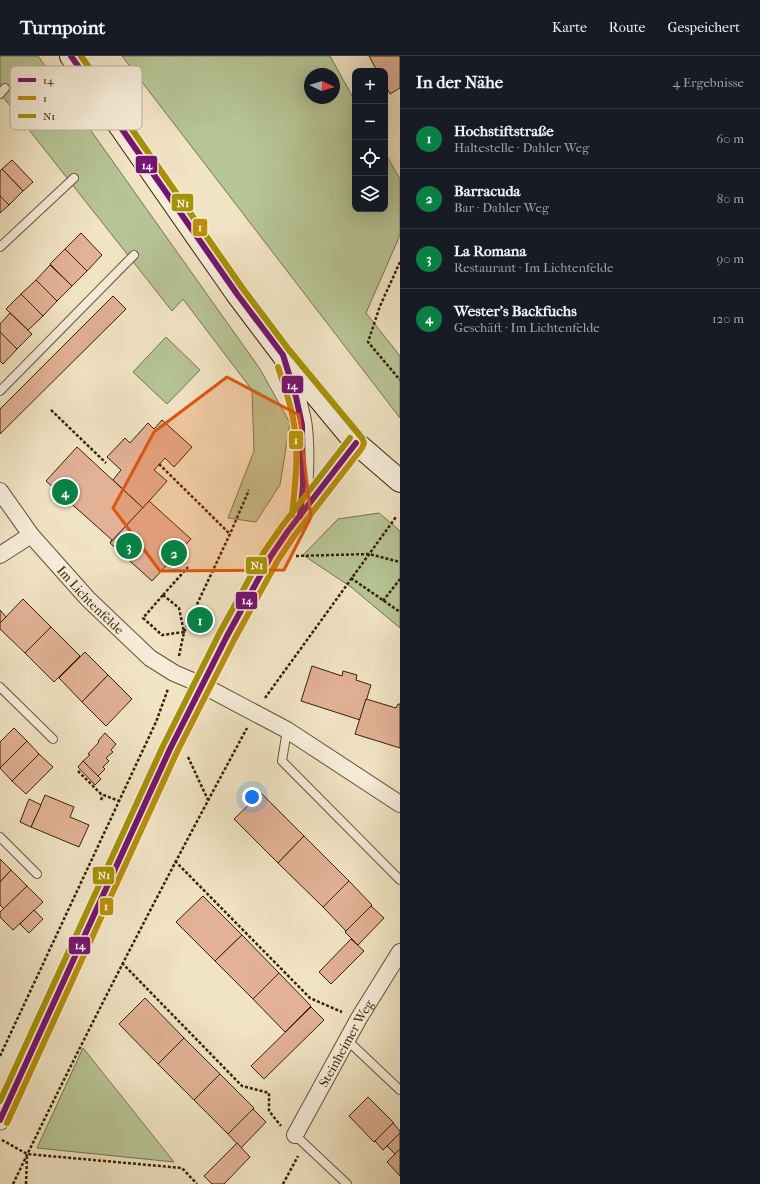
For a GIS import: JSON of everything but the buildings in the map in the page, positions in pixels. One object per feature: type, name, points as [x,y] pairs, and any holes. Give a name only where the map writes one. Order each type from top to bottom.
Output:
[{"type":"main road","points":[[71,56],[78,66]]},
{"type":"main road","points":[[123,130],[237,294],[283,355],[356,443],[400,481]]},
{"type":"street","points":[[283,355],[296,398],[302,425],[303,484],[300,516]]},
{"type":"street","points":[[0,1120],[170,748],[241,610],[271,556],[288,531],[356,443]]},
{"type":"street","name":"Im Lichtenfelde","points":[[0,491],[31,535],[88,599],[150,658],[174,673],[202,685],[287,730],[400,804]]},
{"type":"street","points":[[0,555],[31,535]]},
{"type":"street","name":"Steinheimer Weg","points":[[289,1132],[400,953]]},
{"type":"lane","points":[[0,247],[74,178]]},
{"type":"lane","points":[[0,391],[134,255]]},
{"type":"lane","points":[[0,688],[53,739]]},
{"type":"lane","points":[[287,730],[282,761],[400,880]]},
{"type":"lane","points":[[0,837],[37,874]]},
{"type":"lane","points":[[347,1040],[400,1090]]},
{"type":"lane","points":[[289,1132],[347,1184]]},
{"type":"path","points":[[400,262],[380,306],[368,342],[400,380]]},
{"type":"path","points":[[51,410],[106,463]]},
{"type":"path","points":[[159,464],[230,534]]},
{"type":"path","points":[[0,1056],[156,722],[174,673],[184,632],[249,490]]},
{"type":"path","points":[[13,1184],[122,964],[175,861],[255,713],[396,517]]},
{"type":"path","points":[[271,556],[369,554],[400,562]]},
{"type":"path","points":[[184,632],[162,635],[142,618],[188,567]]},
{"type":"path","points":[[351,578],[400,612]]},
{"type":"path","points":[[383,600],[400,579]]},
{"type":"path","points":[[163,595],[179,608],[184,632]]},
{"type":"path","points":[[78,771],[101,794],[119,801]]},
{"type":"path","points":[[101,800],[103,795]]},
{"type":"path","points":[[175,861],[310,998],[344,1012]]},
{"type":"path","points":[[122,964],[242,1086],[269,1093],[269,1111],[289,1132],[299,1153],[283,1184]]},
{"type":"path","points":[[0,1138],[27,1154],[182,1168],[197,1184]]},
{"type":"path","points":[[26,1184],[27,1154]]},
{"type":"highlighted area","points":[[227,377],[299,415],[311,517],[284,570],[160,571],[113,508],[154,432]]},
{"type":"green space","points":[[0,56],[38,56],[45,66],[10,66],[10,106],[0,93]]},
{"type":"green space","points":[[122,56],[330,56],[337,68],[304,68],[304,104],[340,104],[340,74],[352,96],[352,212],[388,212],[388,158],[400,179],[400,235],[366,313],[400,356],[400,418],[142,82],[142,66],[130,66]]},
{"type":"green space","points":[[29,130],[90,130],[260,369],[290,423],[280,485],[256,522],[228,518],[254,451],[252,390],[183,299],[172,311]]},
{"type":"green space","points":[[166,337],[200,370],[167,404],[133,372]]},
{"type":"green space","points":[[379,513],[400,531],[400,628],[351,587],[303,555],[338,519]]},
{"type":"green space","points":[[83,1048],[174,1162],[37,1148]]},
{"type":"transit line","name":"14","points":[[71,56],[78,66]]},
{"type":"transit line","name":"1","points":[[81,56],[88,66]]},
{"type":"transit line","name":"N1","points":[[81,56],[88,66]]},
{"type":"transit line","name":"14","points":[[123,130],[237,294],[283,355],[296,397],[302,425],[303,485],[300,516]]},
{"type":"transit line","name":"1","points":[[7,1123],[177,752],[234,640],[278,560],[294,536],[362,448],[364,443],[362,438],[289,350],[243,289],[132,130]]},
{"type":"transit line","name":"N1","points":[[132,130],[243,289],[289,350],[362,438]]},
{"type":"transit line","name":"1","points":[[278,367],[294,424],[296,470],[292,515]]},
{"type":"transit line","name":"N1","points":[[0,1101],[163,746],[220,632],[264,552],[282,526],[350,438]]},
{"type":"transit line","name":"14","points":[[0,1120],[170,749],[227,636],[271,556],[288,531],[356,443]]},
{"type":"place","name":"Wester's Backfuchs","points":[[65,492]]},
{"type":"place","name":"La Romana","points":[[129,546]]},
{"type":"place","name":"Barracuda","points":[[174,553]]},
{"type":"place","name":"Hochstiftstraße","points":[[200,620]]}]
